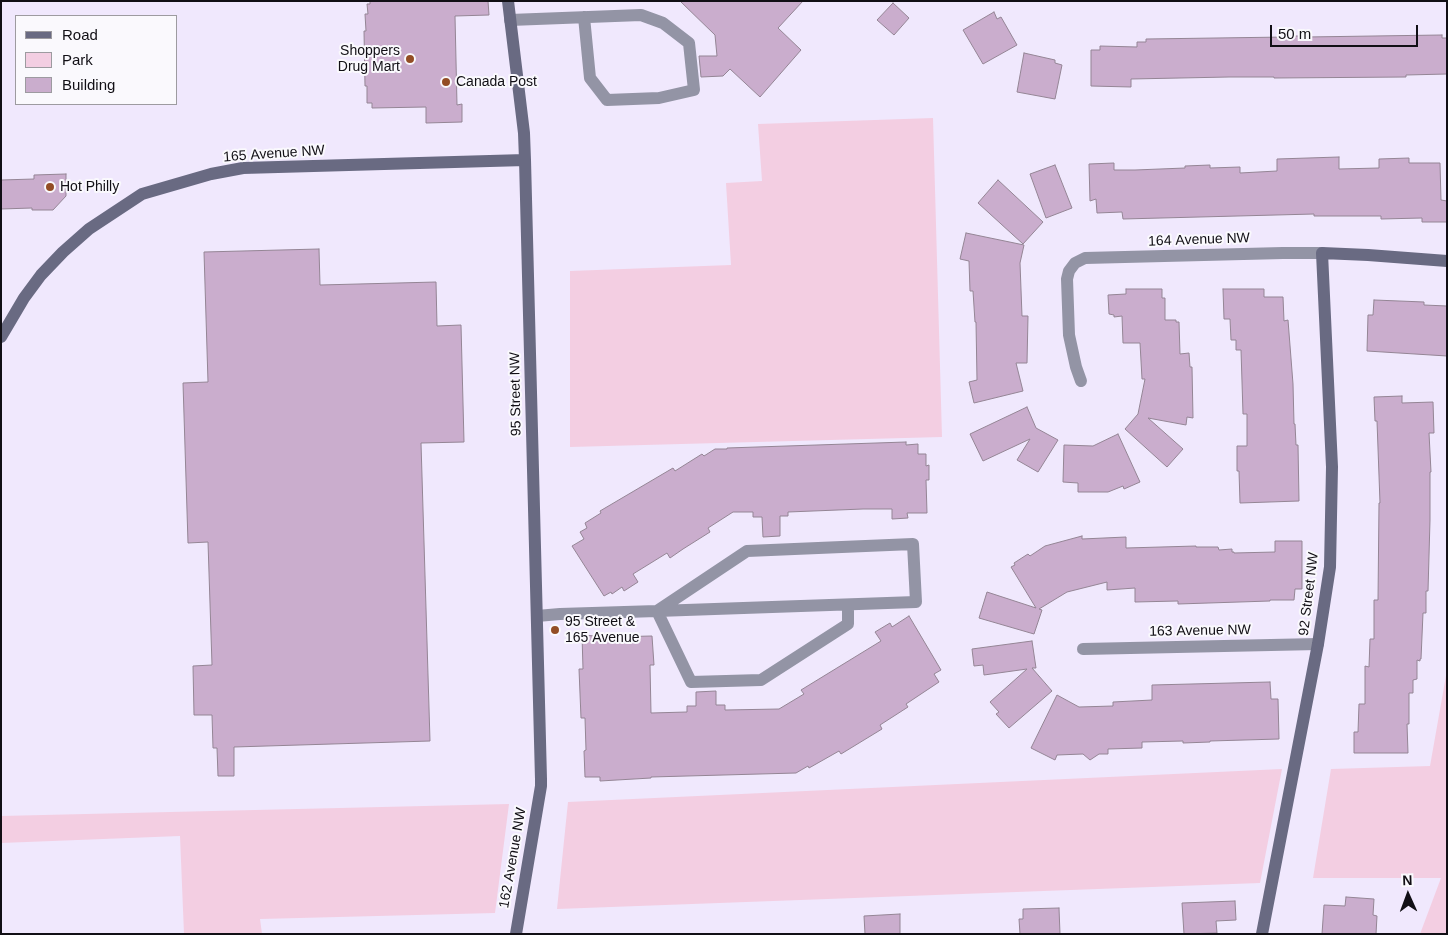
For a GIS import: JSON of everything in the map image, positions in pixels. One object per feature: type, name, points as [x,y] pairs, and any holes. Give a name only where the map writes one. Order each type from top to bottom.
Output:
[{"type":"street","name":"95 Street NW","points":[[508,1],[526,160],[541,786]]},
{"type":"street","points":[[510,20],[584,17],[641,15],[663,23],[689,43],[694,90],[660,98],[607,100],[590,78],[584,17]]},
{"type":"street","name":"165 Avenue NW","points":[[1,337],[24,298],[41,275],[63,252],[89,229],[142,194],[211,174],[243,168],[526,160]]},
{"type":"street","name":"164 Avenue NW","points":[[1081,381],[1069,334],[1067,280],[1069,271],[1075,264],[1085,258],[1322,253],[1368,254],[1447,261]]},
{"type":"street","name":"92 Street NW","points":[[1262,934],[1318,644],[1330,567],[1332,467],[1322,253]]},
{"type":"street","points":[[537,616],[916,602],[913,544],[747,550],[658,611]]},
{"type":"street","points":[[658,611],[691,682],[761,680],[848,624],[848,605]]},
{"type":"street","name":"163 Avenue NW","points":[[1083,649],[1318,644]]},
{"type":"street","name":"162 Avenue NW","points":[[516,934],[541,786]]},
{"type":"green space","points":[[933,118],[942,437],[570,447],[570,271],[731,265],[726,183],[762,181],[758,124]]},
{"type":"green space","points":[[1447,670],[1447,934],[1420,934],[1441,878],[1313,878],[1331,769],[1430,766]]},
{"type":"green space","points":[[1282,769],[1260,883],[557,909],[568,802]]},
{"type":"green space","points":[[509,804],[495,913],[260,919],[262,934],[184,934],[180,836],[1,843],[1,816]]},
{"type":"building","name":"Shoppers Drug Mart","points":[[370,1],[488,1],[489,15],[455,16],[457,105],[462,104],[462,122],[426,123],[426,107],[372,108],[372,103],[367,103],[364,31],[366,31],[365,14],[368,14],[367,4],[370,4]]},
{"type":"building","points":[[680,1],[803,1],[778,28],[801,50],[760,97],[730,69],[723,76],[701,77],[699,56],[717,56],[715,35]]},
{"type":"building","points":[[893,3],[909,18],[894,35],[877,20]]},
{"type":"building","points":[[994,12],[997,19],[1001,17],[1017,45],[983,64],[963,30]]},
{"type":"building","points":[[1442,35],[1442,38],[1447,38],[1447,74],[1406,75],[1406,77],[1131,79],[1131,87],[1091,86],[1091,50],[1100,50],[1100,46],[1137,47],[1137,42],[1146,42],[1146,39]]},
{"type":"building","points":[[1024,53],[1055,60],[1055,63],[1062,65],[1055,99],[1017,92]]},
{"type":"building","points":[[1339,157],[1339,169],[1379,168],[1379,159],[1409,158],[1409,163],[1440,163],[1441,200],[1447,201],[1447,222],[1422,222],[1422,218],[1381,219],[1381,216],[1314,216],[1314,214],[1123,219],[1122,212],[1097,213],[1096,199],[1090,201],[1089,164],[1114,163],[1114,170],[1185,168],[1185,166],[1210,165],[1210,168],[1240,167],[1240,173],[1277,171],[1277,159]]},
{"type":"building","points":[[1055,165],[1072,208],[1046,218],[1030,174]]},
{"type":"building","points":[[66,174],[66,196],[53,210],[32,210],[32,208],[1,209],[1,180],[34,179],[34,175]]},
{"type":"building","points":[[998,180],[1043,222],[1023,244],[978,203]]},
{"type":"building","points":[[966,233],[1024,245],[1020,263],[1022,316],[1028,316],[1027,363],[1016,363],[1023,391],[974,403],[969,382],[977,380],[976,322],[973,291],[970,291],[969,261],[960,259]]},
{"type":"building","points":[[319,249],[320,285],[436,282],[437,326],[461,325],[464,442],[421,443],[430,741],[234,747],[234,776],[218,776],[217,748],[213,748],[212,715],[194,715],[193,666],[212,665],[208,542],[188,543],[183,383],[208,382],[204,252]]},
{"type":"building","points":[[1126,289],[1162,289],[1162,298],[1165,298],[1165,320],[1176,320],[1176,322],[1179,322],[1180,354],[1189,353],[1190,367],[1192,367],[1193,418],[1187,417],[1186,425],[1148,418],[1183,449],[1167,467],[1125,429],[1138,414],[1145,379],[1142,379],[1140,343],[1123,343],[1122,316],[1114,317],[1114,315],[1109,314],[1108,295],[1126,294]]},
{"type":"building","points":[[1223,289],[1264,289],[1264,297],[1283,297],[1284,321],[1288,320],[1294,424],[1296,445],[1298,445],[1299,501],[1240,503],[1237,446],[1247,446],[1247,414],[1243,414],[1241,350],[1236,350],[1236,340],[1231,340],[1230,319],[1224,319]]},
{"type":"building","points":[[1374,300],[1424,302],[1424,305],[1447,306],[1447,356],[1367,351],[1368,315],[1373,315]]},
{"type":"building","points":[[1402,396],[1402,403],[1433,402],[1434,433],[1429,433],[1431,472],[1428,591],[1426,591],[1426,613],[1423,613],[1421,659],[1420,661],[1417,660],[1417,679],[1413,680],[1413,693],[1409,693],[1408,753],[1354,753],[1354,732],[1358,732],[1359,704],[1365,704],[1365,666],[1369,667],[1370,639],[1374,639],[1374,600],[1378,600],[1380,503],[1377,421],[1375,421],[1374,397]]},
{"type":"building","points":[[1027,407],[1036,428],[1058,440],[1038,472],[1017,460],[1030,439],[983,461],[970,434]]},
{"type":"building","points":[[1118,434],[1140,482],[1124,489],[1123,486],[1108,492],[1078,492],[1078,483],[1063,482],[1064,445],[1093,446]]},
{"type":"building","points":[[906,442],[906,445],[918,444],[918,454],[926,454],[926,466],[929,465],[929,480],[926,480],[927,513],[907,513],[908,518],[892,519],[892,509],[788,512],[788,516],[780,516],[780,536],[763,537],[762,517],[753,517],[753,512],[733,512],[708,528],[710,532],[670,558],[667,553],[633,574],[638,582],[624,591],[622,587],[612,594],[611,592],[604,596],[572,546],[584,539],[580,532],[587,528],[585,523],[601,513],[600,511],[673,468],[675,471],[702,454],[704,456],[715,449]]},
{"type":"building","points":[[1082,536],[1082,539],[1126,537],[1126,548],[1218,547],[1219,550],[1232,549],[1234,553],[1275,552],[1275,541],[1302,541],[1302,589],[1295,589],[1294,600],[1178,604],[1178,601],[1135,602],[1135,588],[1107,590],[1107,582],[1067,592],[1039,609],[1042,610],[1034,634],[979,618],[987,592],[1036,608],[1011,567],[1028,554],[1030,556],[1045,546]]},
{"type":"building","points":[[909,616],[941,670],[934,674],[939,682],[906,704],[908,707],[880,725],[882,729],[841,754],[839,751],[796,773],[651,777],[600,781],[600,777],[585,777],[585,718],[581,718],[579,669],[583,669],[582,635],[608,637],[652,636],[654,665],[650,665],[651,713],[687,712],[687,706],[696,706],[696,692],[716,691],[716,705],[725,705],[725,710],[779,709],[804,694],[801,690],[881,641],[875,632],[890,623],[892,627]]},
{"type":"building","points":[[1032,641],[1036,668],[1032,668],[1052,691],[1009,728],[996,714],[999,712],[990,702],[1027,669],[984,675],[983,665],[974,666],[972,649]]},
{"type":"building","points":[[1270,682],[1271,699],[1278,699],[1279,739],[1183,743],[1183,741],[1142,742],[1142,748],[1108,749],[1108,754],[1099,754],[1090,760],[1083,754],[1057,755],[1055,760],[1031,748],[1057,695],[1079,707],[1113,706],[1113,702],[1152,700],[1152,685]]},
{"type":"building","points":[[1346,897],[1374,899],[1373,915],[1377,916],[1376,934],[1322,934],[1324,905],[1345,906]]},
{"type":"building","points":[[1235,901],[1236,920],[1216,921],[1217,933],[1184,934],[1182,903]]},
{"type":"building","points":[[1059,908],[1060,934],[1020,934],[1019,919],[1023,919],[1023,909]]},
{"type":"building","points":[[900,914],[900,934],[865,934],[864,916]]},
{"type":"place","name":"Shoppers Drug Mart","points":[[410,59]]},
{"type":"place","name":"Canada Post","points":[[446,82]]},
{"type":"place","name":"Hot Philly","points":[[50,187]]},
{"type":"place","name":"95 Street & 165 Avenue","points":[[555,630]]}]
